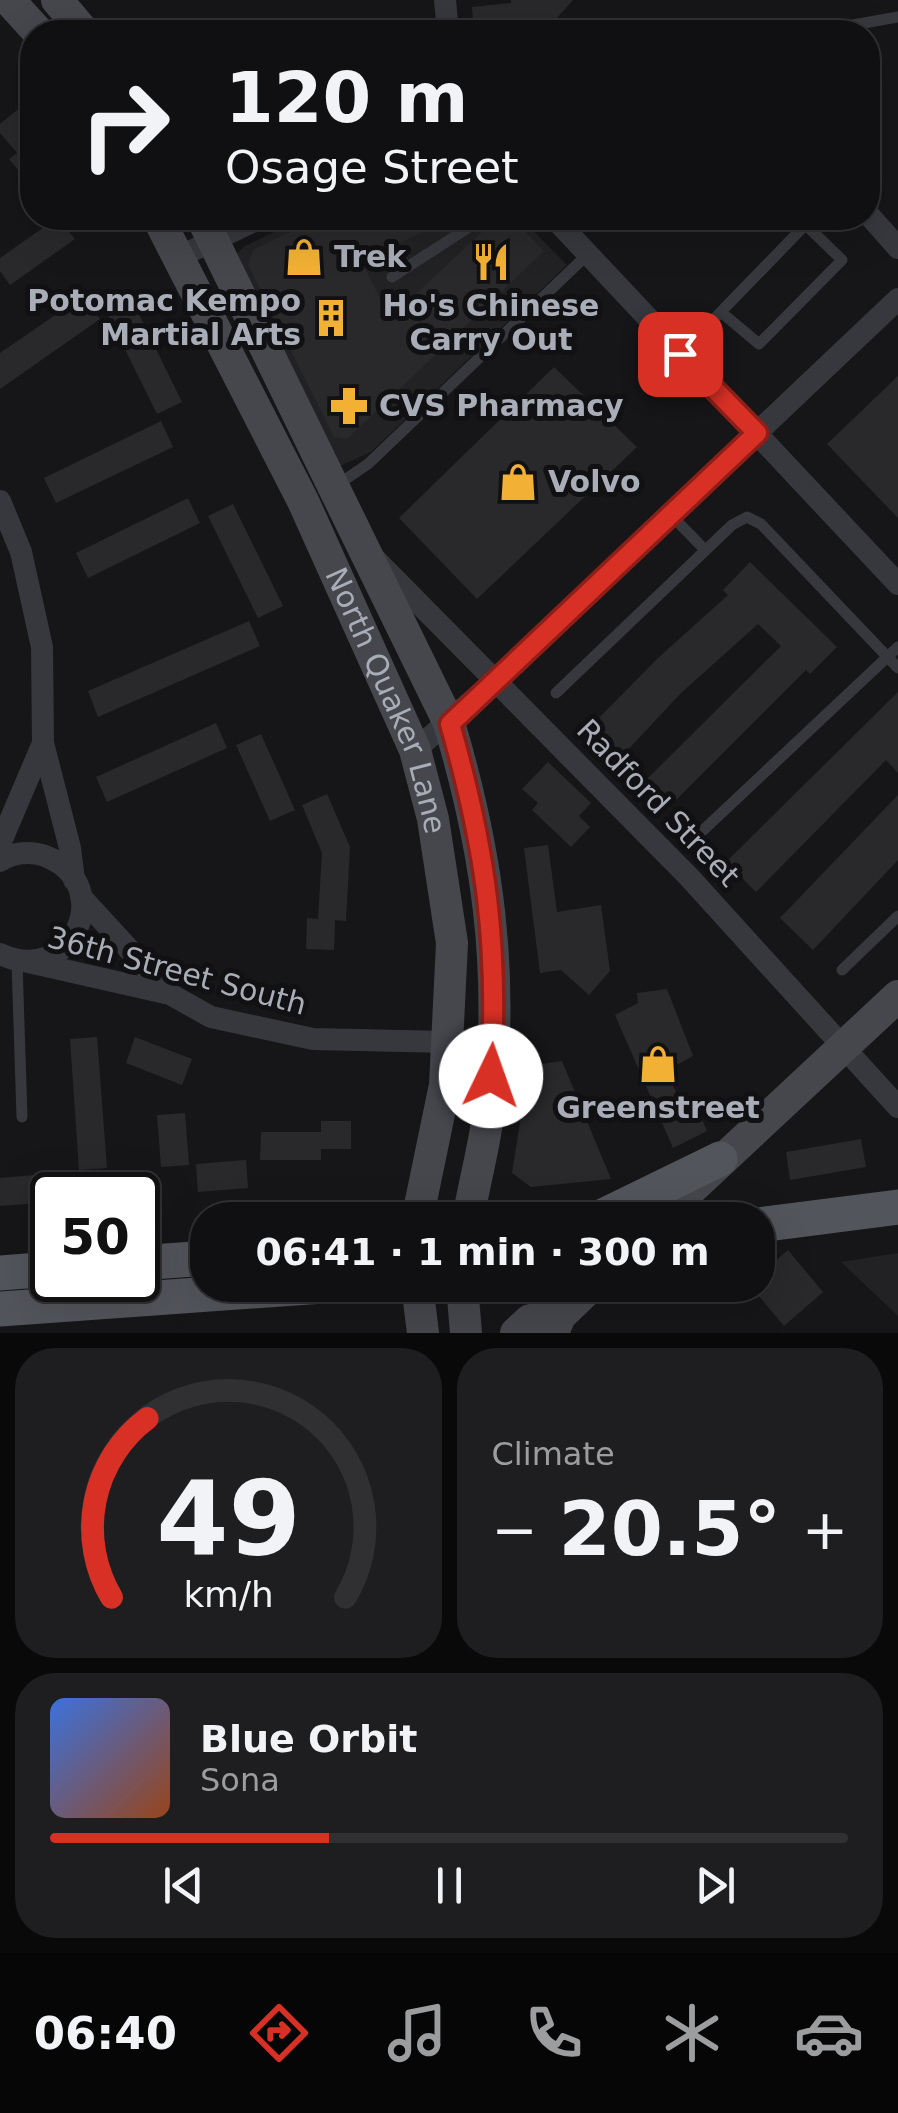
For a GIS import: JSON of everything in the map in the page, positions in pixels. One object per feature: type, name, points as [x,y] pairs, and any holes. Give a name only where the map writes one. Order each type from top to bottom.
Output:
[{"type":"main road","points":[[8,0],[62,19]]},
{"type":"main road","name":"North Quaker Lane","points":[[164,230],[303,501],[415,750],[432,819],[495,965],[489,1110],[471,1202]]},
{"type":"main road","name":"North Quaker Lane","points":[[208,230],[450,724],[478,834],[470,913],[452,944],[444,1086],[421,1202]]},
{"type":"main road","points":[[676,1202],[898,996]]},
{"type":"main road","points":[[631,1202],[720,1158]]},
{"type":"main road","points":[[775,1224],[898,1207]]},
{"type":"main road","points":[[160,1261],[190,1259]]},
{"type":"main road","points":[[0,1273],[30,1271]]},
{"type":"main road","points":[[0,1309],[190,1296]]},
{"type":"main road","points":[[419,1302],[423,1333]]},
{"type":"main road","points":[[463,1302],[466,1333]]},
{"type":"main road","points":[[516,1333],[530,1320],[556,1324],[576,1302]]},
{"type":"main road","points":[[20,1333],[75,1304]]},
{"type":"street","points":[[880,228],[898,248]]},
{"type":"street","points":[[179,257],[207,230]]},
{"type":"street","points":[[565,230],[898,584]]},
{"type":"street","points":[[415,750],[450,724],[898,299]]},
{"type":"street","points":[[0,501],[21,552],[42,647],[44,743],[84,912],[74,939],[51,958],[11,960]]},
{"type":"street","name":"Radford Street","points":[[366,550],[689,878],[898,1107]]},
{"type":"street","points":[[0,844],[44,743]]},
{"type":"street","points":[[0,861],[34,852],[60,862],[170,994]]},
{"type":"street","name":"36th Street South","points":[[11,960],[170,994],[210,1017],[313,1038],[493,1044]]},
{"type":"lane","points":[[392,277],[464,230]]},
{"type":"lane","points":[[680,354],[800,230]]},
{"type":"lane","points":[[721,312],[760,344],[842,260],[817,230]]},
{"type":"lane","points":[[303,501],[368,464],[587,254]]},
{"type":"lane","points":[[670,514],[705,550]]},
{"type":"lane","points":[[556,693],[705,550],[747,517],[760,524],[898,668]]},
{"type":"lane","points":[[697,836],[898,647]]},
{"type":"lane","points":[[842,970],[898,916]]},
{"type":"lane","points":[[11,960],[22,1117]]},
{"type":"shaded area","points":[[278,230],[533,230],[567,265],[371,452],[337,467],[237,253]]},
{"type":"shaded area","points":[[898,1253],[898,1316],[841,1262]]},
{"type":"building","points":[[573,0],[555,20],[473,20],[472,7]]},
{"type":"building","points":[[17,110],[20,114],[20,172],[9,159],[17,153],[0,133],[0,124]]},
{"type":"building","points":[[40,230],[67,230],[75,239],[10,285],[0,271],[0,258]]},
{"type":"building","points":[[294,230],[426,230],[362,262],[390,318],[484,230],[524,230],[544,251],[347,439],[334,437],[248,265],[253,250]]},
{"type":"building","points":[[83,296],[100,319],[0,389],[0,353]]},
{"type":"building","points":[[132,300],[182,402],[157,414],[107,313]]},
{"type":"building","name":"Volvo","points":[[554,367],[637,447],[477,599],[399,518]]},
{"type":"building","points":[[898,376],[898,518],[827,444]]},
{"type":"building","points":[[161,421],[173,447],[56,503],[44,478]]},
{"type":"building","points":[[188,498],[200,523],[88,578],[76,553]]},
{"type":"building","points":[[233,504],[283,606],[258,618],[208,516]]},
{"type":"building","points":[[750,562],[837,647],[810,674],[806,670],[671,805],[646,780],[781,646],[758,624],[681,693],[623,755],[592,725],[728,595],[723,590]]},
{"type":"building","points":[[249,621],[260,646],[98,717],[88,691]]},
{"type":"building","points":[[898,692],[898,773],[886,760],[756,892],[726,862]]},
{"type":"building","points":[[216,723],[227,748],[107,802],[96,777]]},
{"type":"building","points":[[261,734],[295,810],[270,821],[236,745]]},
{"type":"building","points":[[548,762],[591,803],[579,816],[590,827],[571,847],[532,810],[538,803],[522,789]]},
{"type":"building","points":[[327,794],[350,847],[346,921],[335,920],[334,950],[306,949],[307,918],[318,919],[322,853],[302,805]]},
{"type":"building","points":[[898,795],[898,860],[813,950],[780,918]]},
{"type":"building","points":[[548,845],[557,912],[601,905],[610,971],[589,995],[561,970],[540,973],[524,848]]},
{"type":"building","name":"Greenstreet","points":[[667,989],[693,1056],[666,1071],[681,1103],[693,1099],[707,1131],[673,1148],[615,1015],[638,1003],[637,993]]},
{"type":"building","points":[[97,1037],[107,1168],[79,1170],[70,1039]]},
{"type":"building","points":[[135,1037],[192,1059],[182,1085],[126,1063]]},
{"type":"building","points":[[562,1061],[611,1179],[531,1187],[512,1173],[529,1066]]},
{"type":"building","points":[[185,1113],[189,1165],[161,1167],[157,1115]]},
{"type":"building","points":[[321,1121],[351,1121],[351,1149],[321,1149],[321,1160],[260,1160],[261,1132],[321,1132]]},
{"type":"building","points":[[861,1139],[866,1167],[790,1180],[786,1152]]},
{"type":"building","points":[[246,1160],[248,1188],[198,1192],[196,1164]]},
{"type":"building","points":[[30,1175],[30,1204],[0,1206],[0,1178]]},
{"type":"building","points":[[788,1250],[823,1292],[784,1326],[764,1302],[775,1302],[775,1261]]},
{"type":"place","name":"Trek","points":[[304,257]]},
{"type":"place","name":"Ho's Chinese Carry Out","points":[[491,262]]},
{"type":"place","name":"Potomac Kempo Martial Arts","points":[[331,318]]},
{"type":"place","name":"CVS Pharmacy","points":[[349,406]]},
{"type":"place","name":"Volvo","points":[[518,482]]},
{"type":"place","name":"Greenstreet","points":[[658,1064]]},
{"type":"route","points":[[491,1076],[495,965],[488,881],[450,724],[757,433],[680,354]]}]
